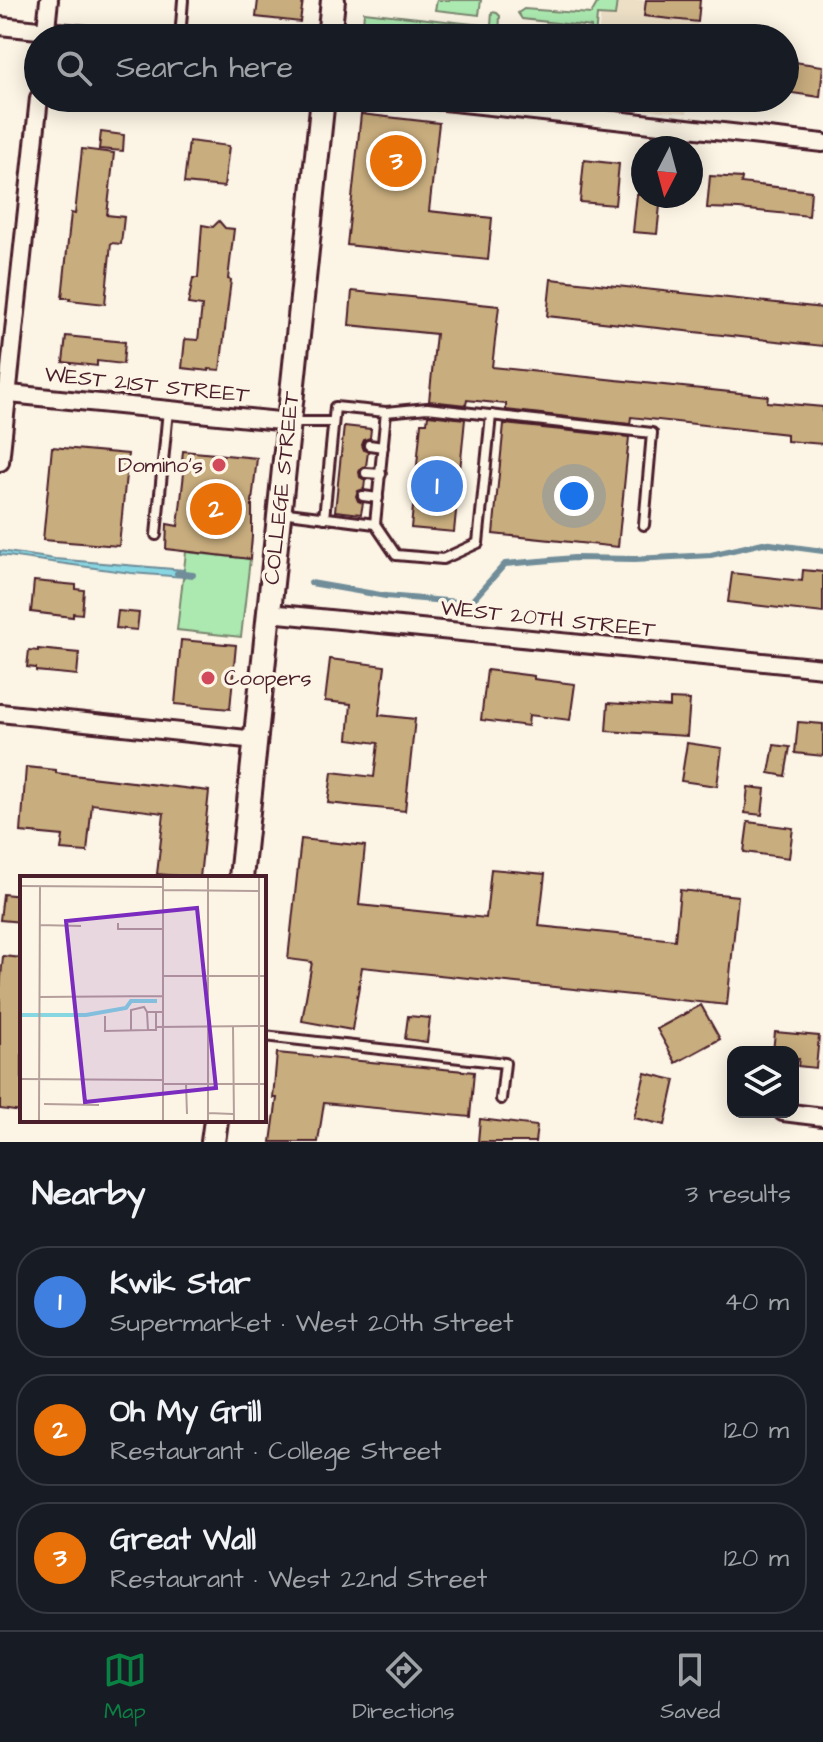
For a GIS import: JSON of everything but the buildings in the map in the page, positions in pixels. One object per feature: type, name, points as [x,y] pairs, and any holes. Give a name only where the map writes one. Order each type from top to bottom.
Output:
[{"type":"street","points":[[47,24],[49,0]]},
{"type":"street","points":[[330,24],[333,0]]},
{"type":"street","points":[[0,26],[24,30]]},
{"type":"street","points":[[0,462],[4,393],[37,112]]},
{"type":"street","name":"COLLEGE STREET","points":[[241,876],[322,112]]},
{"type":"street","points":[[543,112],[823,143]]},
{"type":"street","name":"WEST 21ST STREET","points":[[4,393],[289,422]]},
{"type":"street","name":"WEST 20TH STREET","points":[[269,613],[823,668]]},
{"type":"street","points":[[0,713],[256,740]]},
{"type":"street","points":[[799,1114],[823,1117]]},
{"type":"street","points":[[213,1142],[216,1122]]},
{"type":"lane","points":[[181,24],[183,0]]},
{"type":"lane","points":[[324,518],[332,493],[329,469],[335,407],[386,412],[427,408],[652,433],[644,525]]},
{"type":"lane","points":[[156,535],[168,410]]},
{"type":"lane","points":[[386,412],[375,524],[396,555],[443,559],[478,543],[491,415]]},
{"type":"lane","points":[[289,422],[333,422]]},
{"type":"lane","points":[[331,441],[342,442]]},
{"type":"lane","points":[[369,445],[383,447]]},
{"type":"lane","points":[[329,469],[339,470]]},
{"type":"lane","points":[[366,473],[381,474]]},
{"type":"lane","points":[[363,496],[378,498]]},
{"type":"lane","points":[[279,512],[375,524]]},
{"type":"lane","points":[[266,1036],[505,1063],[501,1099]]},
{"type":"shaded area","points":[[602,0],[700,0],[697,24],[599,24]]},
{"type":"green space","points":[[437,0],[481,0],[479,15],[435,10]]},
{"type":"green space","points":[[599,0],[617,0],[615,16],[597,15],[596,24],[522,19],[518,13],[524,9],[591,14]]},
{"type":"green space","points":[[364,12],[473,24],[363,24]]},
{"type":"green space","points":[[492,12],[500,16],[500,24],[491,24]]},
{"type":"green space","points":[[186,552],[250,559],[241,637],[177,630]]},
{"type":"water","points":[[0,551],[184,570],[184,577],[0,555]]},
{"type":"waterway","points":[[311,583],[386,596],[470,603],[505,564],[574,558],[711,555],[763,543],[823,551]]},
{"type":"waterway","points":[[177,573],[193,575]]},
{"type":"place","name":"Great Wall","points":[[396,161]]},
{"type":"place","name":"Domino's","points":[[219,465]]},
{"type":"place","name":"Kwik Star","points":[[437,486]]},
{"type":"place","name":"Oh My Grill","points":[[216,509]]},
{"type":"place","name":"Coopers","points":[[208,678]]}]
